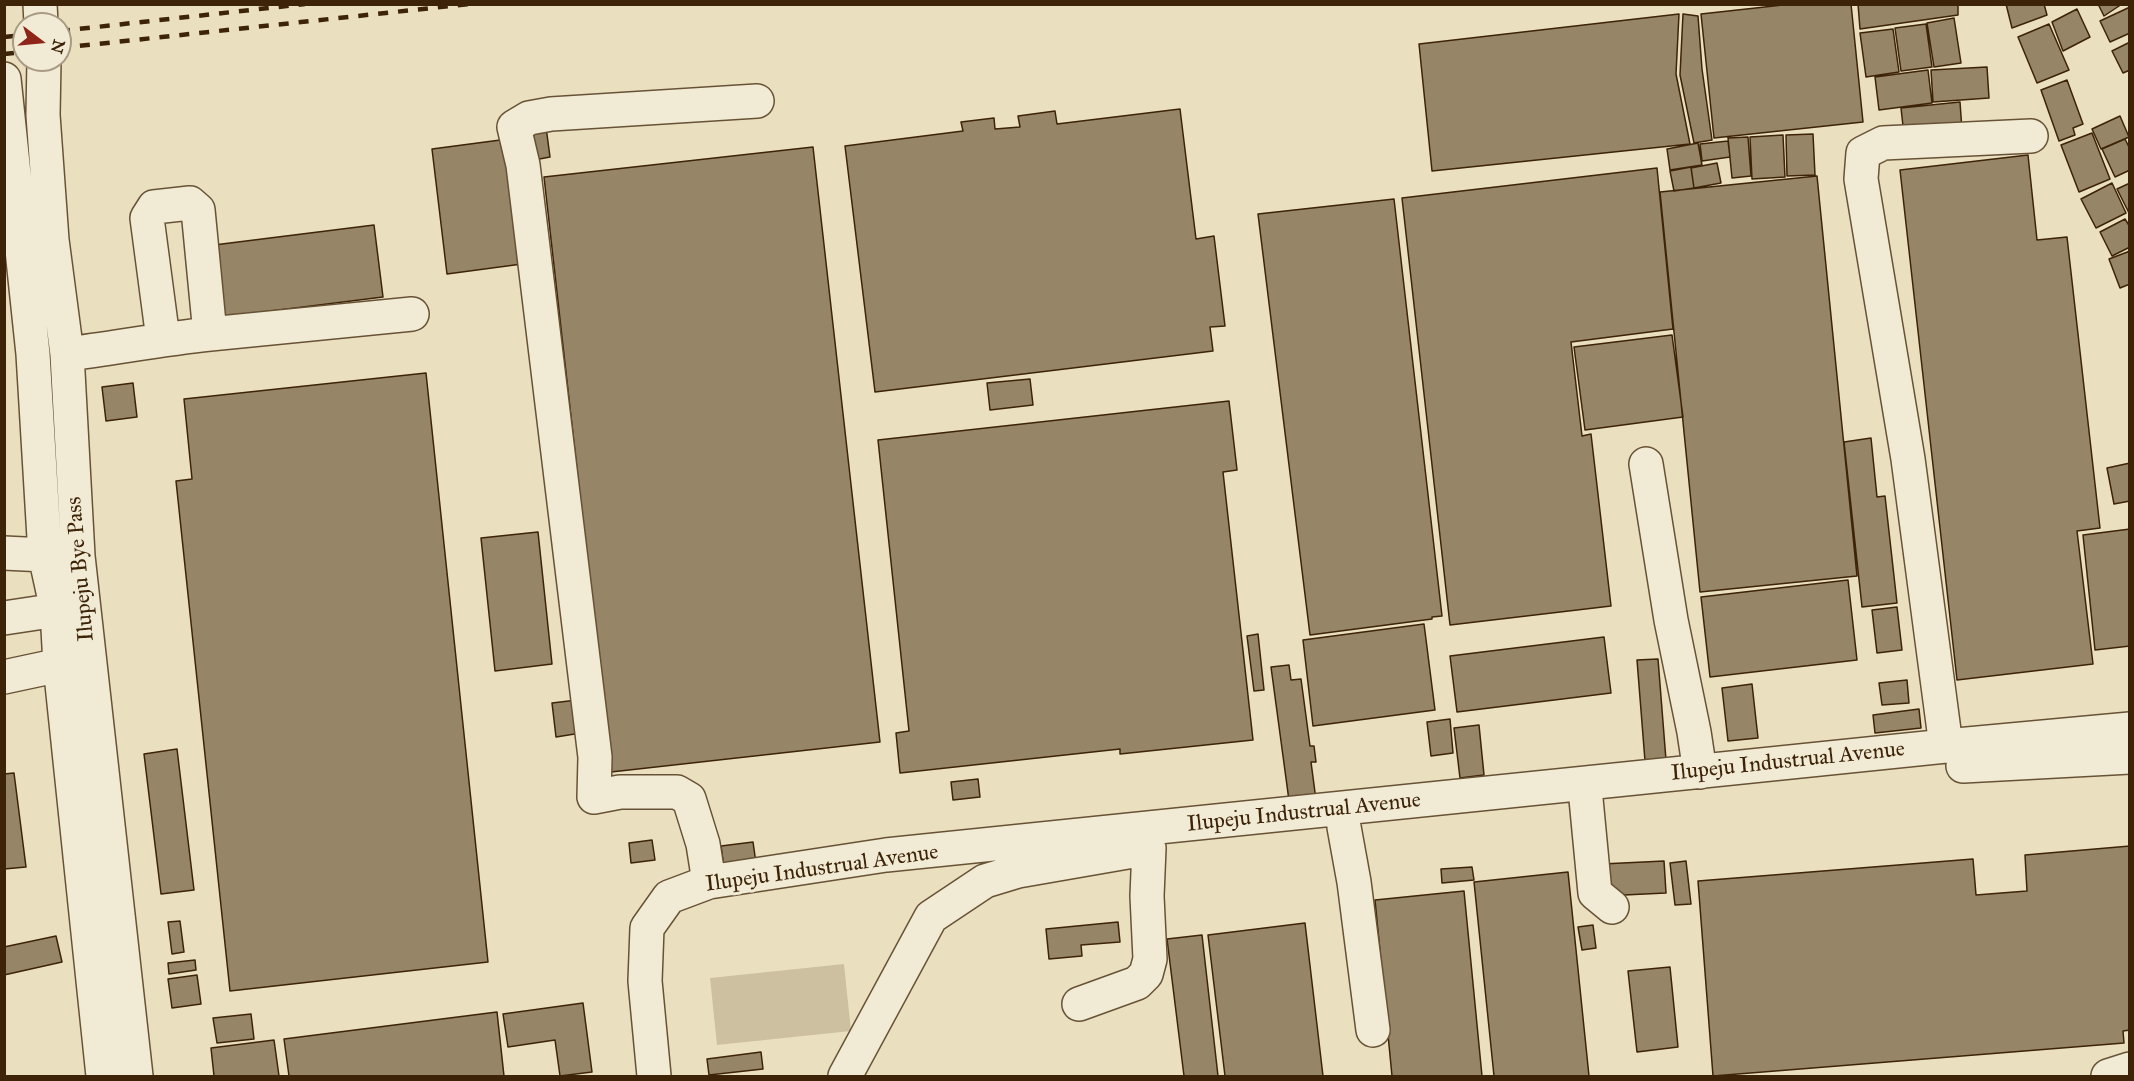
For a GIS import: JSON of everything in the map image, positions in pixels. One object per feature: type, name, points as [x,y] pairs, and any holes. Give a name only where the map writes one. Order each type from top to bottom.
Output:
[{"type":"street","name":"Ilupeju Bye Pass","points":[[44,72],[43,115],[52,240],[67,354],[78,556],[136,1077]]},
{"type":"street","name":"Ilupeju Bye Pass","points":[[4,79],[13,236],[33,354],[45,555],[57,610],[60,666],[103,1077]]},
{"type":"street","points":[[709,882],[703,844],[689,799],[676,792],[620,792],[594,797],[595,757],[523,165],[514,126],[530,118],[551,114],[757,101]]},
{"type":"street","points":[[1946,746],[1908,459],[1861,179],[1863,153],[1883,143],[2031,136]]},
{"type":"street","points":[[163,339],[147,218],[154,207],[190,203],[198,210],[210,334]]},
{"type":"street","points":[[67,354],[163,339],[412,314]]},
{"type":"street","points":[[1646,464],[1671,620],[1700,772]]},
{"type":"street","points":[[4,552],[45,555]]},
{"type":"street","points":[[4,618],[57,610]]},
{"type":"street","points":[[4,677],[60,666]]},
{"type":"street","name":"Ilupeju Industrual Avenue","points":[[654,1077],[645,981],[647,928],[669,897],[709,882],[886,855],[2130,729]]},
{"type":"street","name":"Ilupeju Industrual Avenue","points":[[845,1077],[931,917],[985,881],[1018,871],[1149,848],[1586,799],[1946,767],[2130,757]]},
{"type":"street","points":[[1586,799],[1595,893],[1612,907]]},
{"type":"street","points":[[1344,827],[1354,882],[1373,1030]]},
{"type":"street","points":[[1079,1004],[1137,983],[1146,974],[1150,959],[1147,896],[1149,848]]},
{"type":"street","points":[[2108,1077],[2130,1069]]},
{"type":"shaded area","points":[[844,964],[851,1031],[717,1045],[710,978]]},
{"type":"building","points":[[1792,4],[1851,4],[1863,122],[1714,138],[1701,14]]},
{"type":"building","points":[[1858,4],[1958,4],[1958,15],[1860,29]]},
{"type":"building","points":[[2006,4],[2044,4],[2047,15],[2012,28]]},
{"type":"building","points":[[2098,4],[2122,4],[2104,16]]},
{"type":"building","points":[[2130,7],[2130,33],[2110,42],[2100,21]]},
{"type":"building","points":[[2077,9],[2090,37],[2063,51],[2052,22]]},
{"type":"building","points":[[1679,14],[1676,74],[1690,144],[1432,171],[1419,44]]},
{"type":"building","points":[[1683,14],[1698,16],[1702,69],[1712,140],[1694,143],[1680,75]]},
{"type":"building","points":[[1954,18],[1961,63],[1934,67],[1927,23]]},
{"type":"building","points":[[1926,24],[1932,67],[1901,71],[1895,28]]},
{"type":"building","points":[[2049,24],[2069,70],[2037,83],[2018,37]]},
{"type":"building","points":[[1893,29],[1899,72],[1866,77],[1860,33]]},
{"type":"building","points":[[2130,42],[2130,70],[2123,73],[2112,51]]},
{"type":"building","points":[[1987,67],[1989,98],[1933,102],[1931,70]]},
{"type":"building","points":[[1928,70],[1932,103],[1879,110],[1875,77]]},
{"type":"building","points":[[2067,80],[2083,124],[2073,128],[2075,135],[2059,141],[2041,90]]},
{"type":"building","points":[[1960,102],[1962,130],[1904,135],[1901,108]]},
{"type":"building","points":[[1180,109],[1196,239],[1214,236],[1225,326],[1210,327],[1213,351],[875,392],[845,146],[963,131],[961,122],[994,118],[995,129],[1020,127],[1018,116],[1055,111],[1057,124]]},
{"type":"building","points":[[2120,116],[2129,137],[2101,149],[2092,129]]},
{"type":"building","points":[[546,127],[550,157],[529,161],[524,130]]},
{"type":"building","points":[[2092,133],[2110,179],[2079,192],[2061,145]]},
{"type":"building","points":[[1813,134],[1815,175],[1787,176],[1786,135]]},
{"type":"building","points":[[1783,135],[1785,177],[1752,179],[1750,137]]},
{"type":"building","points":[[1748,137],[1751,176],[1732,178],[1728,138]]},
{"type":"building","points":[[508,139],[522,264],[447,274],[432,149]]},
{"type":"building","points":[[2125,139],[2130,149],[2130,170],[2115,177],[2102,149]]},
{"type":"building","points":[[1728,141],[1730,157],[1702,161],[1700,144]]},
{"type":"building","points":[[1698,143],[1702,165],[1670,170],[1667,149]]},
{"type":"building","points":[[813,147],[880,742],[611,772],[544,177]]},
{"type":"building","points":[[2028,155],[2037,240],[2067,237],[2100,528],[2077,531],[2093,664],[1957,680],[1900,170]]},
{"type":"building","points":[[1717,163],[1721,183],[1694,188],[1691,168]]},
{"type":"building","points":[[1691,167],[1694,188],[1674,191],[1670,171]]},
{"type":"building","points":[[1657,168],[1673,329],[1571,342],[1582,436],[1591,434],[1611,606],[1450,625],[1402,198]]},
{"type":"building","points":[[1817,176],[1857,576],[1700,592],[1660,192]]},
{"type":"building","points":[[2112,183],[2126,213],[2096,228],[2081,199]]},
{"type":"building","points":[[2130,183],[2130,213],[2129,213],[2117,189]]},
{"type":"building","points":[[1394,199],[1442,616],[1310,635],[1258,214]]},
{"type":"building","points":[[2125,219],[2130,227],[2130,247],[2112,256],[2100,232]]},
{"type":"building","points":[[374,225],[383,297],[215,318],[206,246]]},
{"type":"building","points":[[2130,251],[2130,284],[2120,288],[2109,259]]},
{"type":"building","points":[[1672,335],[1683,417],[1585,430],[1574,347]]},
{"type":"building","points":[[426,373],[488,962],[230,991],[176,481],[192,479],[184,399]]},
{"type":"building","points":[[1030,379],[1033,405],[990,410],[987,383]]},
{"type":"building","points":[[133,383],[137,417],[106,421],[102,387]]},
{"type":"building","points":[[1229,401],[1237,470],[1223,472],[1253,740],[1120,754],[1120,749],[900,773],[896,733],[909,731],[878,440]]},
{"type":"building","points":[[1871,438],[1877,497],[1885,496],[1897,603],[1862,607],[1844,442]]},
{"type":"building","points":[[2130,463],[2130,501],[2114,504],[2107,468]]},
{"type":"building","points":[[2130,529],[2130,646],[2095,650],[2083,535]]},
{"type":"building","points":[[538,532],[552,664],[495,671],[481,538]]},
{"type":"building","points":[[1848,580],[1857,660],[1710,677],[1701,597]]},
{"type":"building","points":[[1897,607],[1902,650],[1877,653],[1872,610]]},
{"type":"building","points":[[1424,624],[1435,710],[1313,726],[1303,640]]},
{"type":"building","points":[[1258,634],[1264,690],[1254,691],[1247,636]]},
{"type":"building","points":[[1604,637],[1611,693],[1457,712],[1450,656]]},
{"type":"building","points":[[1658,659],[1666,760],[1645,761],[1637,660]]},
{"type":"building","points":[[1289,665],[1291,680],[1301,679],[1310,746],[1314,746],[1316,762],[1311,762],[1316,800],[1290,808],[1271,667]]},
{"type":"building","points":[[1907,680],[1909,703],[1882,705],[1879,683]]},
{"type":"building","points":[[1752,684],[1758,738],[1728,741],[1722,688]]},
{"type":"building","points":[[577,700],[581,733],[556,737],[552,703]]},
{"type":"building","points":[[1919,709],[1921,728],[1875,733],[1873,715]]},
{"type":"building","points":[[1450,719],[1453,753],[1431,756],[1427,722]]},
{"type":"building","points":[[1479,725],[1484,775],[1460,778],[1454,728]]},
{"type":"building","points":[[177,749],[194,890],[161,894],[144,754]]},
{"type":"building","points":[[14,773],[26,867],[4,869],[4,774]]},
{"type":"building","points":[[978,779],[980,797],[953,800],[951,782]]},
{"type":"building","points":[[652,840],[655,860],[631,863],[629,843]]},
{"type":"building","points":[[753,842],[756,863],[724,868],[721,846]]},
{"type":"building","points":[[2130,846],[2130,1030],[2123,1031],[2124,1043],[1713,1076],[1698,881],[1973,859],[1976,895],[2027,891],[2025,855]]},
{"type":"building","points":[[1664,861],[1666,893],[1603,896],[1602,864]]},
{"type":"building","points":[[1686,861],[1691,904],[1675,905],[1670,863]]},
{"type":"building","points":[[1472,867],[1474,880],[1442,883],[1441,869]]},
{"type":"building","points":[[1568,872],[1589,1076],[1494,1076],[1474,882]]},
{"type":"building","points":[[1464,891],[1482,1076],[1392,1076],[1375,900]]},
{"type":"building","points":[[180,921],[184,952],[172,954],[168,922]]},
{"type":"building","points":[[1118,922],[1120,942],[1081,945],[1082,956],[1049,959],[1046,929]]},
{"type":"building","points":[[1305,923],[1323,1076],[1225,1076],[1208,935]]},
{"type":"building","points":[[1593,925],[1596,948],[1582,950],[1578,927]]},
{"type":"building","points":[[1202,935],[1218,1076],[1184,1076],[1167,939]]},
{"type":"building","points":[[56,936],[62,962],[4,975],[4,947]]},
{"type":"building","points":[[195,960],[196,970],[169,974],[168,963]]},
{"type":"building","points":[[1670,967],[1678,1047],[1637,1052],[1628,971]]},
{"type":"building","points":[[197,975],[201,1004],[172,1008],[168,979]]},
{"type":"building","points":[[583,1003],[592,1072],[560,1076],[555,1040],[508,1047],[503,1014]]},
{"type":"building","points":[[497,1012],[504,1076],[289,1076],[284,1039]]},
{"type":"building","points":[[251,1014],[254,1039],[217,1043],[213,1018]]},
{"type":"building","points":[[274,1040],[279,1076],[214,1076],[211,1048]]},
{"type":"building","points":[[761,1052],[763,1069],[709,1075],[707,1059]]},
{"type":"railway","points":[[72,30],[305,4]]},
{"type":"railway","points":[[72,47],[469,4]]},
{"type":"railway","points":[[4,37],[12,36]]},
{"type":"railway","points":[[4,54],[12,53]]}]
